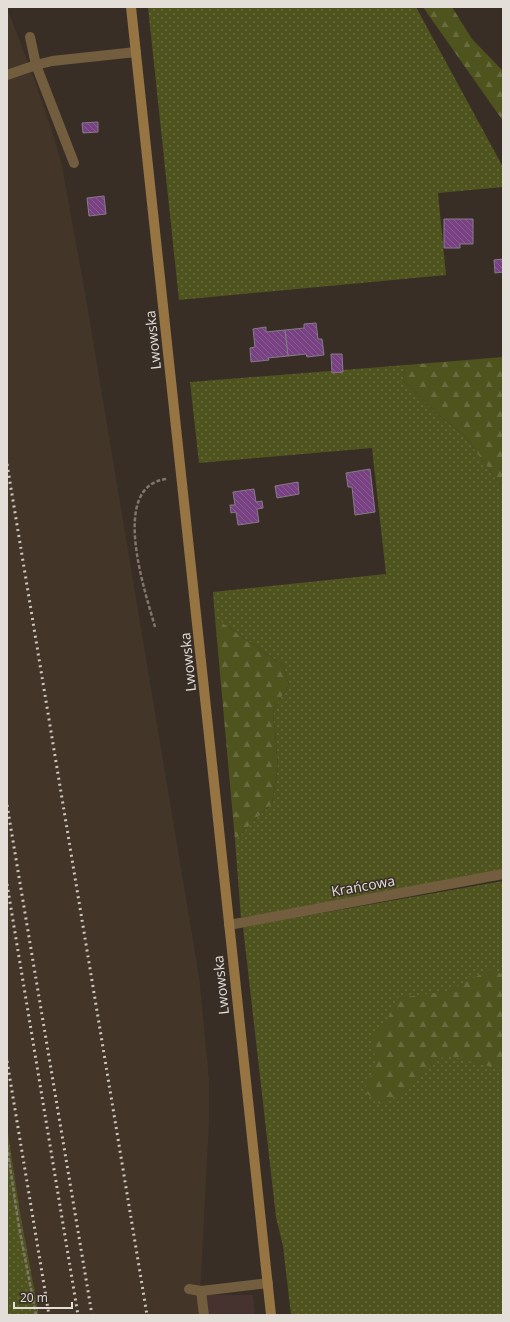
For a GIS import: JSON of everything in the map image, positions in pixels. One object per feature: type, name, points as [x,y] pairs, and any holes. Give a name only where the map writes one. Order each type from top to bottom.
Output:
[{"type":"main road","name":"Lwowska","points":[[131,7],[271,1315]]},
{"type":"street","points":[[30,37],[36,65],[74,163]]},
{"type":"street","points":[[7,75],[36,65],[72,58],[136,52]]},
{"type":"street","name":"Krańcowa","points":[[229,925],[503,874]]},
{"type":"street","points":[[190,1289],[201,1291],[268,1283]]},
{"type":"street","points":[[201,1291],[204,1315]]},
{"type":"path","points":[[156,627],[140,573],[135,548],[135,519],[139,501],[146,489],[154,483],[164,479],[181,478]]},
{"type":"path","points":[[7,1146],[19,1227],[36,1315]]},
{"type":"shaded area","points":[[7,8],[33,76],[61,161],[85,292],[199,976],[209,1079],[209,1121],[199,1315],[39,1315],[20,1212],[7,1126]]},
{"type":"shaded area","points":[[200,1295],[253,1295],[255,1315],[199,1315]]},
{"type":"green space","points":[[148,7],[416,7],[503,167],[503,187],[438,193],[446,275],[179,300]]},
{"type":"green space","points":[[423,7],[452,7],[472,39],[503,71],[503,121]]},
{"type":"green space","points":[[503,357],[503,487],[463,434],[443,419],[403,380],[406,365]]},
{"type":"green space","points":[[406,365],[403,380],[443,419],[463,434],[503,487],[503,870],[241,918],[235,840],[272,803],[278,766],[273,710],[289,685],[283,665],[215,618],[213,592],[386,574],[372,448],[199,463],[190,382]]},
{"type":"green space","points":[[215,618],[283,665],[289,685],[273,710],[278,766],[272,803],[235,840]]},
{"type":"green space","points":[[503,881],[503,1315],[291,1315],[283,1246],[276,1217],[243,927]]},
{"type":"green space","points":[[493,968],[503,976],[503,1063],[496,1068],[445,1055],[398,1095],[380,1104],[364,1091],[376,1064],[372,1037],[384,1026],[398,998],[448,991]]},
{"type":"green space","points":[[7,1126],[20,1212],[39,1315],[7,1315]]},
{"type":"building","points":[[98,122],[98,132],[83,133],[82,123]]},
{"type":"building","points":[[104,196],[106,214],[89,216],[87,198]]},
{"type":"building","points":[[444,219],[473,219],[473,244],[460,244],[460,248],[444,248]]},
{"type":"building","points":[[503,259],[503,272],[495,273],[494,260]]},
{"type":"building","points":[[316,323],[318,339],[322,339],[324,355],[307,357],[306,354],[288,356],[285,330],[304,328],[304,324]]},
{"type":"building","points":[[266,327],[266,332],[285,330],[288,356],[268,358],[269,360],[251,362],[250,348],[255,347],[253,329]]},
{"type":"building","points":[[331,354],[342,354],[343,372],[332,373]]},
{"type":"building","points":[[370,469],[375,512],[355,515],[352,487],[348,487],[346,473]]},
{"type":"building","points":[[298,482],[299,494],[277,498],[275,486]]},
{"type":"building","points":[[254,489],[256,502],[262,501],[263,508],[257,509],[259,522],[238,525],[236,512],[231,513],[230,505],[235,505],[233,492]]},
{"type":"railway","points":[[7,464],[147,1315]]},
{"type":"railway","points":[[7,805],[92,1315]]},
{"type":"railway","points":[[7,884],[78,1315]]},
{"type":"railway","points":[[7,1061],[49,1315]]}]
